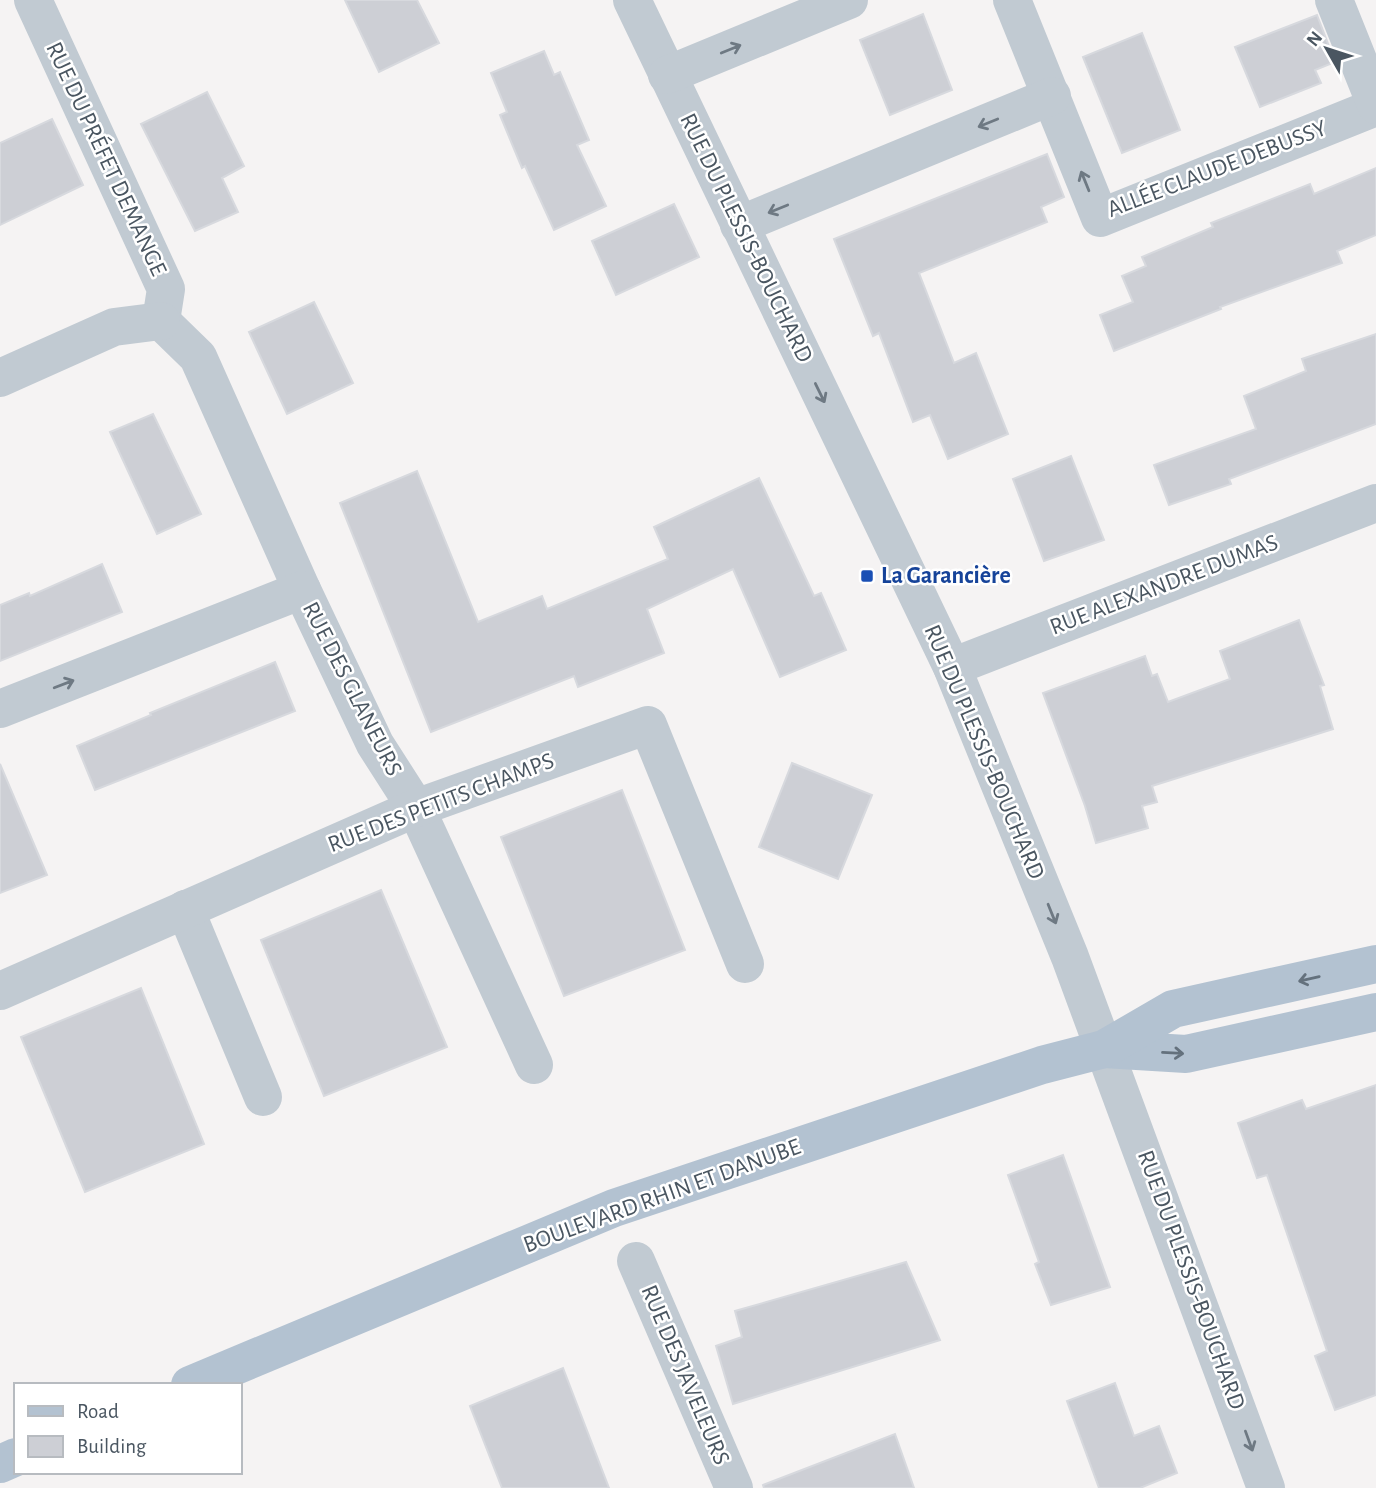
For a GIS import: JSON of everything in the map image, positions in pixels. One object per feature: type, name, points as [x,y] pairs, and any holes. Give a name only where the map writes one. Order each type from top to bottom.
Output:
[{"type":"main road","name":"BOULEVARD RHIN ET DANUBE","points":[[195,1383],[614,1208],[1032,1068],[1104,1049],[1173,1009],[1376,964]]},
{"type":"main road","name":"BOULEVARD RHIN ET DANUBE","points":[[1104,1049],[1186,1054],[1376,1012]]},
{"type":"street","name":"RUE DU PRÉFET DEMANGE","points":[[33,0],[166,289],[161,321]]},
{"type":"street","name":"RUE DU PLESSIS-BOUCHARD","points":[[632,0],[951,667],[1070,957],[1266,1488]]},
{"type":"street","points":[[667,75],[849,0]]},
{"type":"street","name":"ALLÉE CLAUDE DEBUSSY","points":[[1012,0],[1100,218],[1376,106],[1334,0]]},
{"type":"street","points":[[740,225],[1052,96]]},
{"type":"street","points":[[0,377],[114,327],[161,321]]},
{"type":"street","name":"RUE DES GLANEURS","points":[[161,321],[198,357],[302,590],[375,744],[416,808],[534,1065]]},
{"type":"street","name":"RUE ALEXANDRE DUMAS","points":[[951,667],[1376,503]]},
{"type":"street","points":[[0,709],[302,590]]},
{"type":"street","name":"RUE DES PETITS CHAMPS","points":[[0,991],[416,808],[648,725],[745,964]]},
{"type":"street","points":[[185,909],[263,1097]]},
{"type":"street","name":"RUE DES JAVELEURS","points":[[636,1261],[734,1488]]},
{"type":"building","points":[[345,0],[417,0],[439,43],[379,72]]},
{"type":"building","points":[[923,14],[952,90],[890,115],[860,40]]},
{"type":"building","points":[[1317,15],[1335,62],[1315,70],[1321,83],[1260,107],[1235,47]]},
{"type":"building","points":[[1142,33],[1180,130],[1122,153],[1083,57]]},
{"type":"building","points":[[544,51],[554,75],[560,72],[589,140],[577,145],[606,206],[554,230],[525,166],[522,168],[500,115],[507,112],[491,73]]},
{"type":"building","points":[[207,92],[244,166],[222,178],[238,212],[195,231],[141,124]]},
{"type":"building","points":[[52,119],[83,185],[0,225],[0,143]]},
{"type":"building","points":[[1047,154],[1064,197],[1041,207],[1047,222],[919,273],[954,363],[976,353],[1008,434],[948,459],[930,415],[913,422],[879,333],[873,336],[834,239]]},
{"type":"building","points":[[1376,168],[1376,235],[1337,251],[1342,263],[1220,307],[1221,309],[1114,351],[1100,315],[1133,302],[1122,276],[1146,266],[1142,257],[1213,227],[1211,223],[1310,184],[1314,194]]},
{"type":"building","points":[[674,204],[699,257],[616,295],[592,241]]},
{"type":"building","points":[[314,302],[353,383],[287,414],[249,332]]},
{"type":"building","points":[[1376,334],[1376,424],[1229,479],[1231,484],[1169,505],[1154,465],[1256,429],[1244,396],[1306,371],[1302,359]]},
{"type":"building","points":[[153,414],[201,514],[157,534],[110,432]]},
{"type":"building","points":[[1071,456],[1104,540],[1044,561],[1013,479]]},
{"type":"building","points":[[417,471],[478,622],[542,596],[547,609],[668,559],[654,527],[759,478],[814,596],[821,593],[846,650],[780,677],[733,569],[647,609],[664,653],[578,687],[574,676],[431,732],[340,503]]},
{"type":"building","points":[[102,564],[122,612],[0,661],[0,605],[29,593],[30,596]]},
{"type":"building","points":[[1299,620],[1324,685],[1320,686],[1333,729],[1152,786],[1157,802],[1142,806],[1148,828],[1096,843],[1043,693],[1145,656],[1152,676],[1157,674],[1168,702],[1230,679],[1220,651]]},
{"type":"building","points":[[275,662],[295,711],[95,790],[77,746]]},
{"type":"building","points":[[792,763],[872,795],[838,879],[759,847]]},
{"type":"building","points":[[0,764],[47,875],[0,893]]},
{"type":"building","points":[[622,790],[685,950],[564,996],[501,837]]},
{"type":"building","points":[[381,890],[447,1047],[324,1096],[261,940]]},
{"type":"building","points":[[141,988],[204,1144],[85,1192],[21,1037]]},
{"type":"building","points":[[1376,1085],[1376,1395],[1335,1410],[1315,1356],[1327,1351],[1267,1175],[1257,1178],[1238,1123],[1302,1100],[1306,1109]]},
{"type":"building","points":[[1063,1155],[1110,1287],[1051,1305],[1035,1264],[1039,1262],[1008,1175]]},
{"type":"building","points":[[906,1262],[940,1340],[733,1404],[716,1346],[742,1337],[735,1311]]},
{"type":"building","points":[[563,1368],[609,1488],[502,1488],[470,1406]]},
{"type":"building","points":[[1115,1383],[1134,1436],[1159,1426],[1177,1473],[1140,1488],[1099,1488],[1067,1401]]},
{"type":"building","points":[[895,1434],[914,1488],[764,1488],[763,1485]]},
{"type":"place","name":"La Garancière","points":[[867,576]]}]
